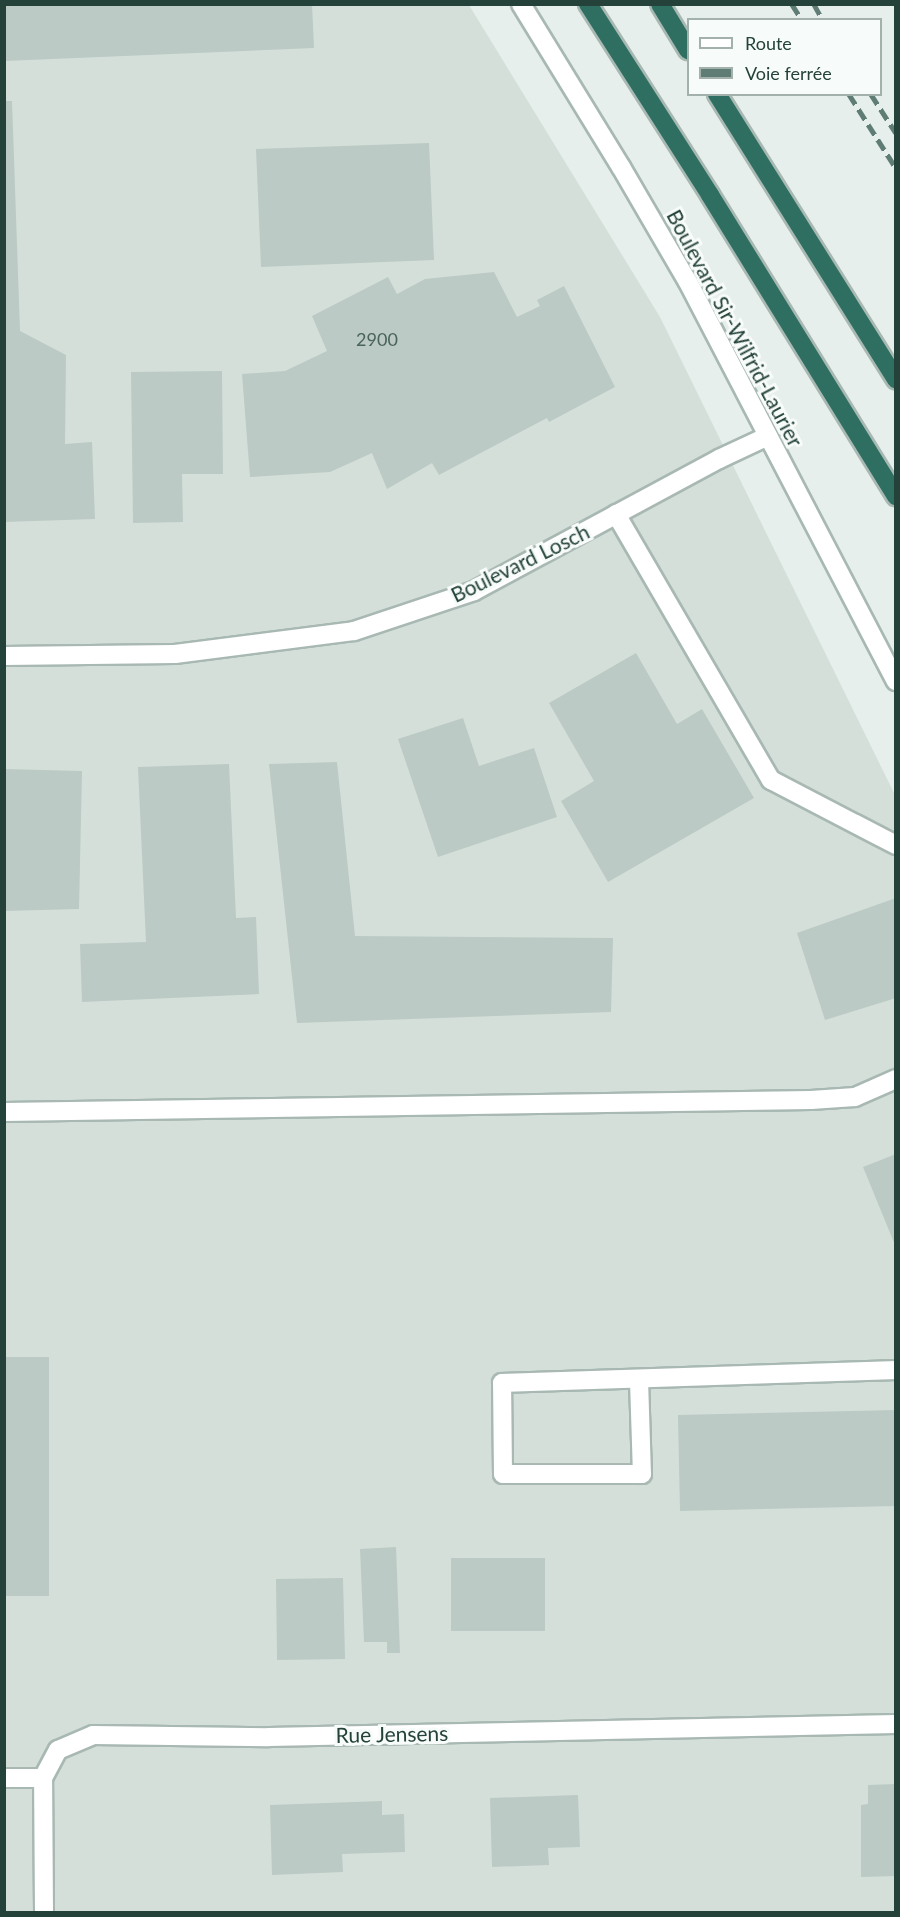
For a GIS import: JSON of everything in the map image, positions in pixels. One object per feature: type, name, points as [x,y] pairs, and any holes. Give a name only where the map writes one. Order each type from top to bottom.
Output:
[{"type":"highway","name":"Boulevard Sir-Wilfrid-Laurier","points":[[588,4],[710,195],[896,496]]},
{"type":"highway","points":[[660,4],[687,48]]},
{"type":"highway","points":[[718,96],[896,379]]},
{"type":"street","name":"Boulevard Sir-Wilfrid-Laurier","points":[[520,4],[647,211],[896,681]]},
{"type":"street","name":"Boulevard Losch","points":[[4,656],[175,654],[354,631],[474,591],[616,514],[768,436]]},
{"type":"street","points":[[616,514],[771,780],[896,844]]},
{"type":"street","points":[[4,1112],[811,1100],[855,1097],[896,1079]]},
{"type":"street","points":[[639,1380],[642,1474],[503,1474],[502,1383],[896,1370]]},
{"type":"street","name":"Rue Jensens","points":[[44,1912],[43,1778],[58,1750],[93,1735],[269,1737],[896,1724]]},
{"type":"street","points":[[4,1778],[43,1778]]},
{"type":"shaded area","points":[[5,5],[469,5],[660,317],[895,795],[895,1912],[5,1912]]},
{"type":"building","points":[[4,4],[312,4],[314,48],[4,61]]},
{"type":"building","points":[[4,101],[12,101],[20,331],[66,355],[65,444],[92,442],[95,519],[4,522]]},
{"type":"building","points":[[429,143],[434,260],[261,267],[256,149]]},
{"type":"building","points":[[494,272],[517,317],[540,306],[537,300],[564,286],[615,387],[549,422],[547,418],[439,475],[432,463],[387,489],[372,453],[330,472],[250,477],[242,374],[285,371],[327,351],[312,316],[388,277],[397,294],[425,279]]},
{"type":"building","points":[[222,371],[223,474],[182,474],[183,522],[133,523],[131,372]]},
{"type":"building","points":[[636,653],[677,724],[702,709],[754,798],[608,882],[561,801],[594,781],[549,703]]},
{"type":"building","points":[[463,718],[479,766],[534,748],[557,817],[438,857],[398,739]]},
{"type":"building","points":[[337,762],[355,936],[613,938],[611,1012],[297,1023],[269,764]]},
{"type":"building","points":[[229,764],[236,918],[256,917],[259,994],[82,1002],[80,944],[146,942],[138,767]]},
{"type":"building","points":[[4,769],[82,771],[79,909],[4,911]]},
{"type":"building","points":[[896,898],[896,998],[825,1020],[797,933]]},
{"type":"building","points":[[896,1154],[896,1245],[895,1245],[863,1167]]},
{"type":"building","points":[[4,1357],[49,1357],[49,1596],[4,1596]]},
{"type":"building","points":[[896,1410],[896,1506],[680,1511],[678,1415]]},
{"type":"building","points":[[396,1547],[400,1653],[387,1653],[387,1642],[364,1642],[360,1549]]},
{"type":"building","points":[[451,1558],[545,1558],[545,1631],[451,1631]]},
{"type":"building","points":[[343,1578],[345,1659],[277,1660],[276,1579]]},
{"type":"building","points":[[896,1784],[896,1876],[861,1877],[861,1805],[868,1804],[868,1785]]},
{"type":"building","points":[[578,1795],[580,1847],[548,1848],[549,1865],[492,1867],[490,1798]]},
{"type":"building","points":[[382,1801],[382,1815],[404,1814],[405,1852],[342,1854],[343,1872],[272,1875],[270,1805]]},
{"type":"railway","points":[[792,4],[801,18]]},
{"type":"railway","points":[[814,4],[822,18]]},
{"type":"railway","points":[[850,96],[896,168]]},
{"type":"railway","points":[[872,96],[896,133]]}]
